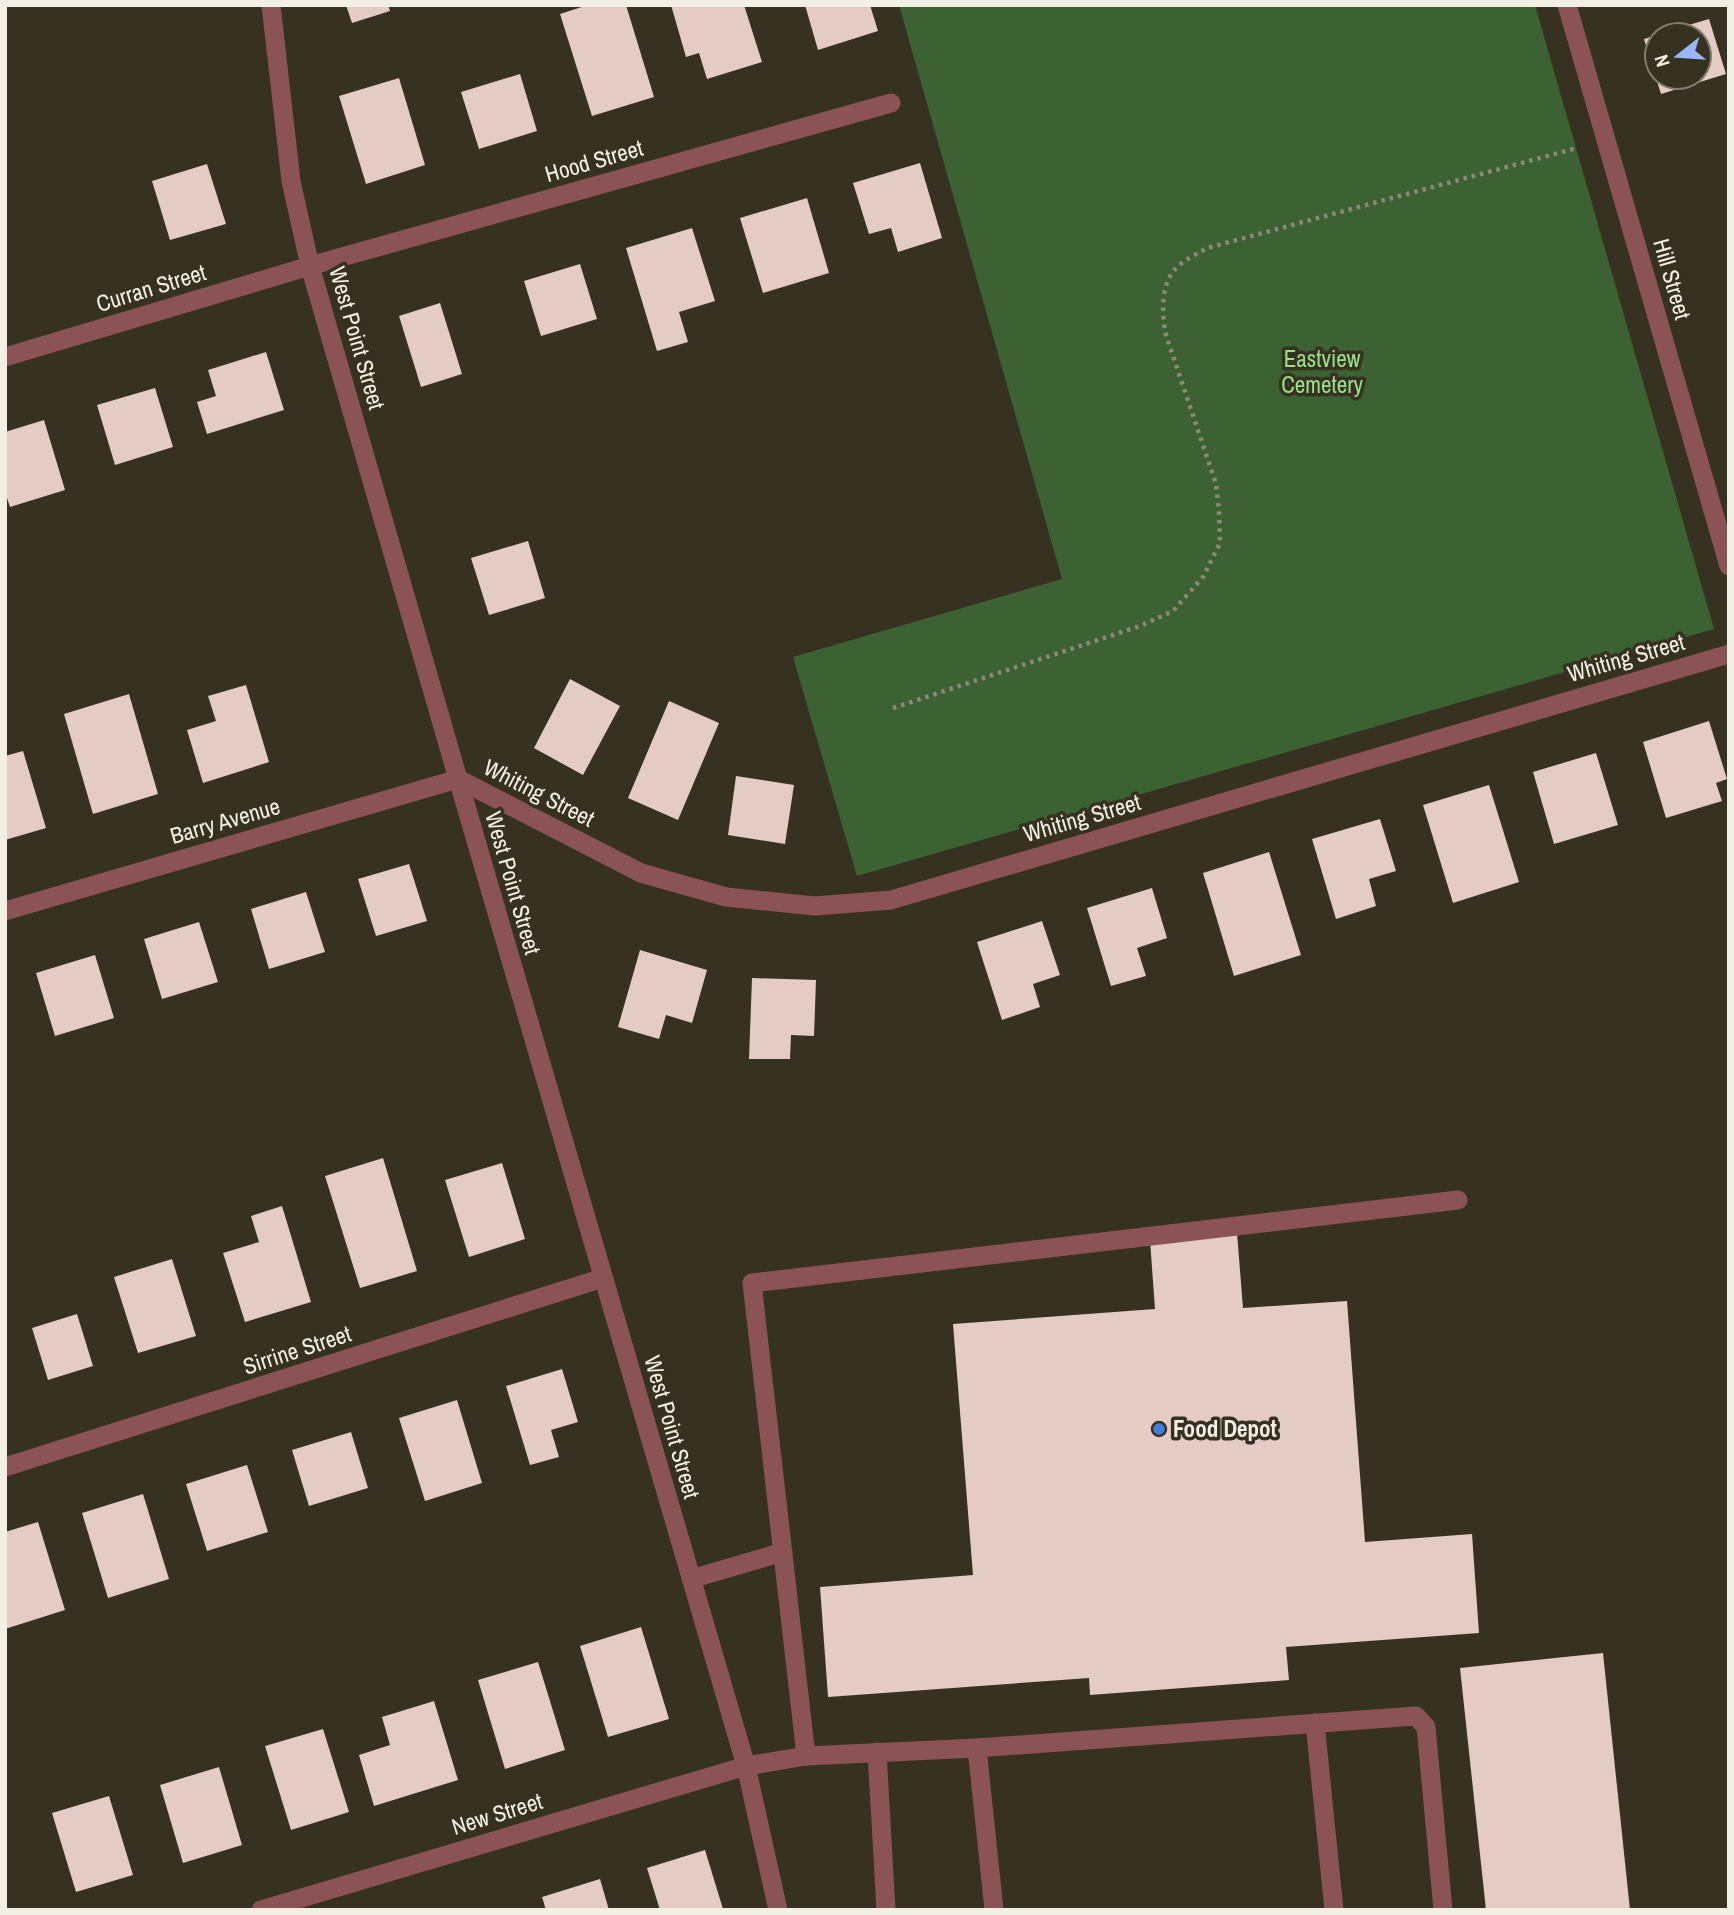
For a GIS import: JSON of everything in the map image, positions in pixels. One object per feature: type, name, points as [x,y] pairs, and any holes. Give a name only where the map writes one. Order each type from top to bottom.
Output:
[{"type":"street","name":"West Point Street","points":[[271,5],[291,181],[310,266],[746,1766],[778,1910]]},
{"type":"street","name":"Hill Street","points":[[1567,5],[1729,566]]},
{"type":"street","name":"Hood Street","points":[[310,266],[891,103]]},
{"type":"street","name":"Curran Street","points":[[5,357],[310,266]]},
{"type":"street","name":"Whiting Street","points":[[458,779],[641,873],[726,897],[815,906],[891,900],[1729,654]]},
{"type":"street","name":"Barry Avenue","points":[[5,911],[458,779]]},
{"type":"street","points":[[806,1756],[751,1283],[1458,1200]]},
{"type":"street","name":"Sirrine Street","points":[[5,1467],[603,1278]]},
{"type":"street","points":[[691,1579],[783,1552]]},
{"type":"street","name":"New Street","points":[[261,1910],[746,1766],[806,1756],[977,1748],[1416,1716],[1426,1727],[1443,1910]]},
{"type":"street","points":[[1315,1723],[1335,1910]]},
{"type":"street","points":[[977,1748],[994,1910]]},
{"type":"street","points":[[877,1752],[886,1910]]},
{"type":"path","points":[[893,708],[1140,626],[1173,611],[1203,577],[1220,543],[1219,511],[1216,484],[1165,332],[1162,308],[1165,285],[1179,265],[1207,248],[1606,140]]},
{"type":"green space","name":"Eastview Cemetery","points":[[899,5],[1535,5],[1714,629],[857,876],[793,657],[1062,579]]},
{"type":"building","points":[[346,5],[388,5],[390,11],[352,23]]},
{"type":"building","points":[[588,5],[626,5],[654,97],[592,116],[560,14]]},
{"type":"building","points":[[671,5],[744,5],[762,62],[707,79],[699,53],[686,57]]},
{"type":"building","points":[[805,5],[870,5],[878,31],[818,50]]},
{"type":"building","points":[[1713,32],[1726,74],[1713,78]]},
{"type":"building","points":[[520,74],[537,131],[479,149],[461,92]]},
{"type":"building","points":[[399,78],[425,165],[366,184],[339,96]]},
{"type":"building","points":[[920,163],[942,238],[898,252],[891,228],[869,234],[853,183]]},
{"type":"building","points":[[207,164],[226,224],[170,240],[152,181]]},
{"type":"building","points":[[807,198],[829,273],[763,293],[740,218]]},
{"type":"building","points":[[692,228],[715,301],[679,312],[688,342],[657,351],[626,248]]},
{"type":"building","points":[[580,264],[597,319],[541,336],[524,281]]},
{"type":"building","points":[[440,303],[462,374],[421,387],[399,316]]},
{"type":"building","points":[[266,352],[284,410],[207,434],[197,402],[216,396],[208,370]]},
{"type":"building","points":[[155,388],[173,447],[115,465],[97,405]]},
{"type":"building","points":[[44,420],[65,490],[10,507],[5,492],[5,432]]},
{"type":"building","points":[[528,541],[545,598],[489,615],[471,558]]},
{"type":"building","points":[[570,679],[620,706],[583,775],[534,748]]},
{"type":"building","points":[[246,685],[269,762],[203,783],[187,730],[216,721],[208,696]]},
{"type":"building","points":[[129,694],[158,794],[93,814],[64,714]]},
{"type":"building","points":[[669,701],[719,723],[678,820],[628,798]]},
{"type":"building","points":[[1709,721],[1727,779],[1716,783],[1722,801],[1666,818],[1643,742]]},
{"type":"building","points":[[23,751],[46,828],[5,840],[5,756]]},
{"type":"building","points":[[1596,753],[1618,825],[1554,844],[1533,772]]},
{"type":"building","points":[[736,776],[794,785],[785,844],[728,835]]},
{"type":"building","points":[[1489,785],[1519,882],[1453,903],[1423,805]]},
{"type":"building","points":[[1380,819],[1396,871],[1369,879],[1376,906],[1336,919],[1312,839]]},
{"type":"building","points":[[1269,852],[1301,955],[1234,976],[1203,873]]},
{"type":"building","points":[[409,864],[427,921],[376,936],[358,879]]},
{"type":"building","points":[[1152,888],[1167,938],[1137,948],[1146,976],[1111,986],[1087,908]]},
{"type":"building","points":[[306,892],[325,952],[269,969],[251,909]]},
{"type":"building","points":[[1042,921],[1060,975],[1033,984],[1040,1007],[1002,1020],[977,942]]},
{"type":"building","points":[[199,922],[218,982],[162,999],[144,939]]},
{"type":"building","points":[[640,950],[707,970],[692,1023],[666,1015],[659,1039],[618,1027]]},
{"type":"building","points":[[95,955],[114,1018],[55,1036],[36,973]]},
{"type":"building","points":[[752,978],[816,980],[814,1036],[791,1035],[790,1059],[749,1059]]},
{"type":"building","points":[[383,1158],[417,1271],[360,1288],[325,1176]]},
{"type":"building","points":[[502,1163],[525,1239],[469,1257],[445,1180]]},
{"type":"building","points":[[282,1206],[311,1302],[245,1322],[223,1253],[259,1242],[251,1216]]},
{"type":"building","name":"Food Depot","points":[[1237,1233],[1243,1308],[1347,1301],[1365,1542],[1472,1534],[1479,1633],[1286,1647],[1289,1680],[1090,1695],[1089,1678],[828,1697],[820,1587],[973,1575],[953,1324],[1155,1309],[1150,1240]]},
{"type":"building","points":[[172,1259],[196,1336],[138,1353],[114,1277]]},
{"type":"building","points":[[77,1314],[93,1366],[48,1380],[32,1328]]},
{"type":"building","points":[[562,1369],[578,1422],[551,1430],[559,1457],[530,1465],[506,1386]]},
{"type":"building","points":[[457,1400],[482,1483],[425,1501],[399,1418]]},
{"type":"building","points":[[351,1432],[368,1488],[309,1506],[292,1450]]},
{"type":"building","points":[[247,1465],[268,1532],[207,1551],[186,1484]]},
{"type":"building","points":[[143,1494],[169,1579],[108,1598],[82,1513]]},
{"type":"building","points":[[38,1522],[65,1610],[5,1629],[5,1532]]},
{"type":"building","points":[[641,1627],[669,1719],[608,1737],[580,1646]]},
{"type":"building","points":[[1603,1653],[1630,1910],[1486,1910],[1460,1668]]},
{"type":"building","points":[[538,1662],[565,1750],[505,1769],[478,1680]]},
{"type":"building","points":[[434,1701],[458,1780],[374,1806],[359,1755],[390,1745],[382,1717]]},
{"type":"building","points":[[323,1729],[349,1812],[291,1830],[265,1746]]},
{"type":"building","points":[[219,1767],[242,1845],[183,1863],[160,1785]]},
{"type":"building","points":[[109,1796],[133,1875],[76,1892],[52,1813]]},
{"type":"building","points":[[705,1850],[723,1909],[660,1910],[647,1868]]},
{"type":"building","points":[[600,1879],[609,1910],[546,1910],[542,1897]]},
{"type":"place","name":"Food Depot","points":[[1159,1429]]}]
